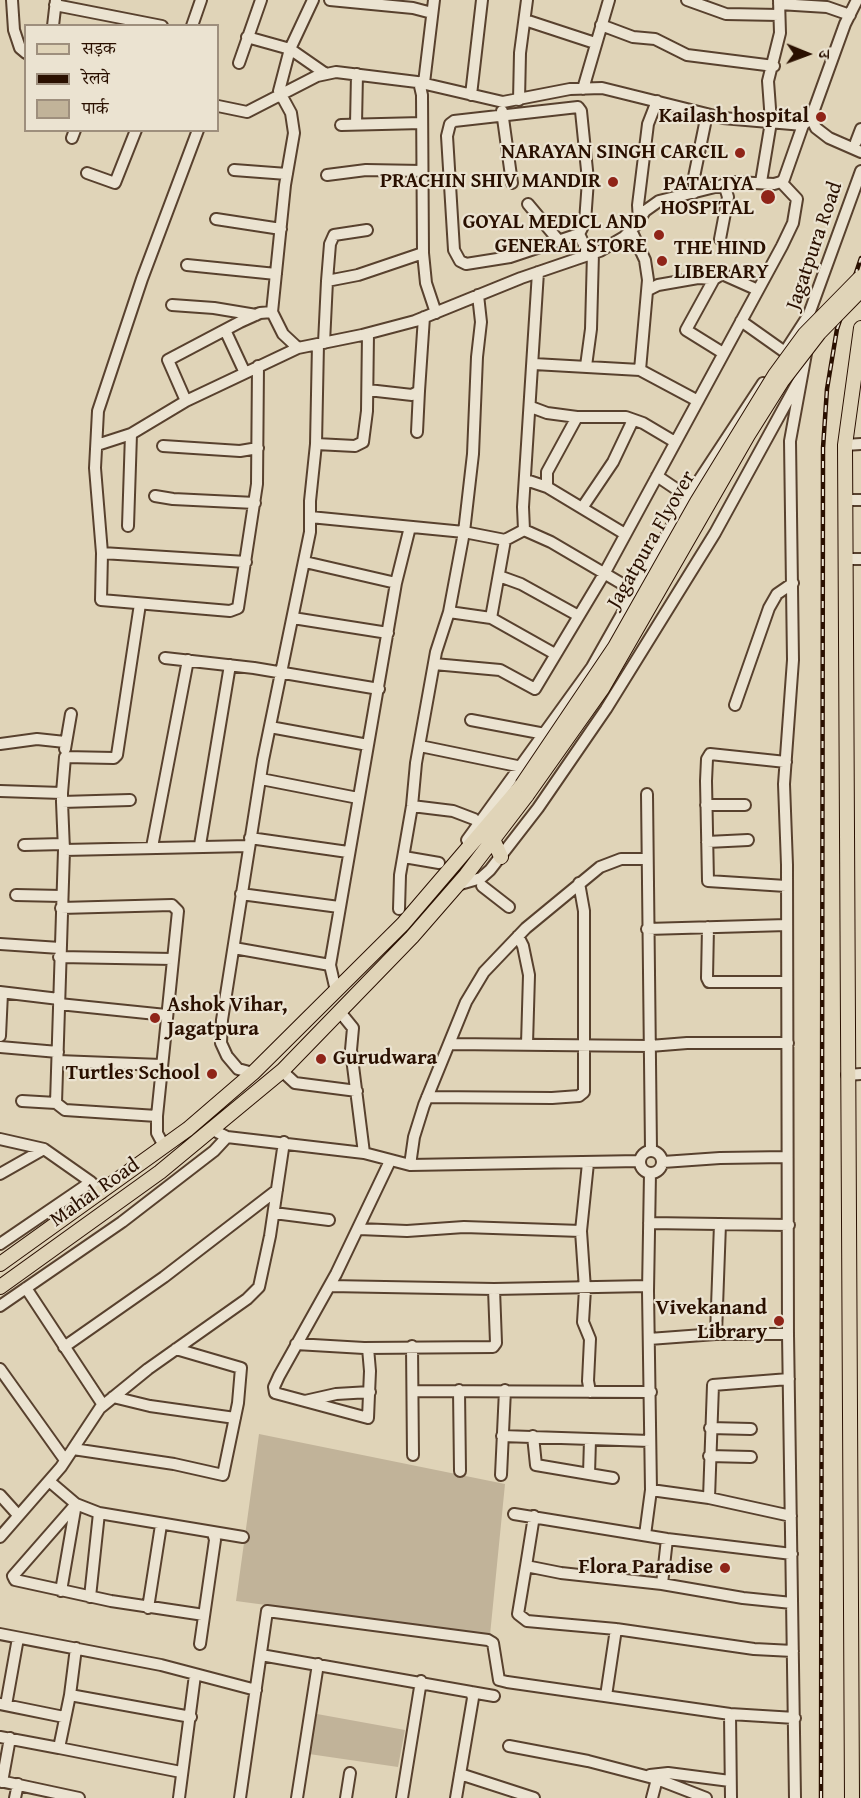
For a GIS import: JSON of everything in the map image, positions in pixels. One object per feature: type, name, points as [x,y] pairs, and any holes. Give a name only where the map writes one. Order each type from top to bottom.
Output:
[{"type":"main road","name":"Jagatpura Flyover","points":[[525,790],[615,647],[697,502],[775,375],[805,334],[861,277]]},
{"type":"main road","name":"Jagatpura Flyover","points":[[486,830],[525,790],[602,689],[748,435],[782,381],[819,333],[861,290]]},
{"type":"main road","points":[[852,1798],[856,1711],[855,1236],[845,445],[861,328]]},
{"type":"main road","points":[[486,830],[501,857]]},
{"type":"main road","name":"Mahal Road","points":[[0,1264],[101,1193],[211,1111],[253,1073],[395,932],[486,830]]},
{"type":"main road","name":"Mahal Road","points":[[0,1287],[160,1172],[282,1071],[340,1012],[457,885],[486,830]]},
{"type":"street","points":[[12,0],[14,30],[20,48],[24,51]]},
{"type":"street","points":[[193,24],[201,0]]},
{"type":"street","points":[[239,63],[261,0]]},
{"type":"street","points":[[298,348],[283,334],[272,312],[287,174],[294,134],[291,113],[279,91],[290,49],[314,0]]},
{"type":"street","points":[[330,0],[413,8],[432,13]]},
{"type":"street","points":[[434,0],[422,83],[422,171],[423,253],[426,283],[435,313]]},
{"type":"street","points":[[471,95],[482,0]]},
{"type":"street","points":[[519,100],[520,54],[527,0]]},
{"type":"street","points":[[583,89],[609,0]]},
{"type":"street","points":[[687,0],[726,14],[800,2],[827,7],[850,15]]},
{"type":"street","points":[[97,445],[131,434],[186,401],[298,348],[368,334],[424,317],[538,272],[591,254],[631,230],[645,210],[659,201],[724,184],[781,182],[857,0]]},
{"type":"street","points":[[53,24],[56,3],[153,24]]},
{"type":"street","points":[[761,182],[771,122],[768,81],[774,66],[780,33],[779,6]]},
{"type":"street","points":[[525,20],[595,43]]},
{"type":"street","points":[[601,25],[633,37],[655,39],[687,55],[774,66]]},
{"type":"street","points":[[248,37],[290,49],[326,74]]},
{"type":"street","points":[[356,124],[357,74]]},
{"type":"street","points":[[219,106],[247,112],[317,76],[357,74],[422,83],[503,102],[570,89],[602,88],[707,114],[771,122],[807,121],[829,138],[858,147],[861,129]]},
{"type":"street","points":[[639,221],[639,194],[648,124],[657,101]]},
{"type":"street","points":[[503,102],[502,117],[512,183]]},
{"type":"street","points":[[574,106],[581,111],[588,180],[585,222],[579,234],[510,257],[466,264],[455,256],[447,129],[454,121],[502,117],[574,106]]},
{"type":"street","points":[[694,193],[694,177],[707,114]]},
{"type":"street","points":[[341,125],[422,123]]},
{"type":"street","points":[[87,173],[115,183],[135,132]]},
{"type":"street","points":[[197,132],[124,331],[98,411],[95,468],[102,553],[100,600],[234,610],[240,604],[255,503],[258,366]]},
{"type":"street","points":[[234,170],[287,174]]},
{"type":"street","points":[[327,175],[366,170],[422,171]]},
{"type":"street","name":"Jagatpura Road","points":[[795,1798],[788,1334],[786,886],[786,762],[794,660],[790,441],[805,370],[809,314],[861,171]]},
{"type":"street","points":[[434,664],[500,670],[535,689],[577,615],[604,574],[793,223],[797,199],[781,182]]},
{"type":"street","points":[[720,239],[728,197],[724,184]]},
{"type":"street","points":[[528,204],[559,241]]},
{"type":"street","points":[[216,219],[281,229]]},
{"type":"street","points":[[253,1073],[238,1069],[226,1056],[221,1043],[222,1020],[249,842],[280,672],[305,562],[330,244],[334,235],[367,230]]},
{"type":"street","points":[[631,230],[645,260],[648,290],[640,370]]},
{"type":"street","points":[[579,234],[591,254],[591,329],[586,366]]},
{"type":"street","points":[[327,281],[358,275],[423,253]]},
{"type":"street","points":[[187,265],[276,274]]},
{"type":"street","points":[[524,530],[522,507],[534,364],[538,272]]},
{"type":"street","points":[[723,353],[687,330],[714,279],[722,274],[758,290]]},
{"type":"street","points":[[648,290],[658,285],[698,278],[714,279]]},
{"type":"street","points":[[399,909],[404,857],[434,664],[449,612],[465,532],[473,454],[481,322],[478,295]]},
{"type":"street","points":[[172,305],[214,308],[256,315]]},
{"type":"street","points":[[186,401],[168,360],[256,315],[272,312]]},
{"type":"street","points":[[412,807],[453,811],[486,830],[522,767],[592,667],[688,497],[732,426],[809,314]]},
{"type":"street","points":[[417,432],[424,317]]},
{"type":"street","points":[[457,885],[481,878],[501,857],[538,808],[606,709],[715,533],[805,370],[785,351],[741,321]]},
{"type":"street","points":[[225,330],[245,373]]},
{"type":"street","points":[[316,444],[360,446],[364,438],[368,390],[368,334]]},
{"type":"street","points":[[534,364],[640,370],[698,401]]},
{"type":"street","points":[[368,390],[412,395],[418,392]]},
{"type":"street","points":[[531,407],[547,413],[577,417],[605,415],[633,420],[675,442]]},
{"type":"street","points":[[547,487],[547,472],[577,417]]},
{"type":"street","points":[[582,508],[613,462],[633,420]]},
{"type":"street","points":[[128,526],[131,434]]},
{"type":"street","points":[[845,445],[861,444]]},
{"type":"street","points":[[163,446],[240,451],[258,448]]},
{"type":"street","points":[[657,476],[688,497]]},
{"type":"street","points":[[526,480],[547,487],[625,534]]},
{"type":"street","points":[[154,496],[255,503]]},
{"type":"street","points":[[846,500],[861,500]]},
{"type":"street","points":[[310,517],[465,532],[505,540],[524,530]]},
{"type":"street","points":[[336,992],[330,965],[339,907],[396,583],[410,527]]},
{"type":"street","points":[[524,530],[550,542],[636,592]]},
{"type":"street","points":[[491,618],[499,576],[499,562],[505,540]]},
{"type":"street","points":[[102,553],[246,562]]},
{"type":"street","points":[[845,559],[861,559]]},
{"type":"street","points":[[305,562],[396,583]]},
{"type":"street","points":[[499,576],[521,584],[577,615]]},
{"type":"street","points":[[735,705],[769,608],[777,594],[793,583]]},
{"type":"street","points":[[66,757],[114,758],[117,755],[140,604]]},
{"type":"street","points":[[449,612],[491,618],[555,654]]},
{"type":"street","points":[[293,618],[388,633]]},
{"type":"street","points":[[165,658],[280,672],[379,689]]},
{"type":"street","points":[[152,847],[188,660]]},
{"type":"street","points":[[200,845],[230,665]]},
{"type":"street","points":[[56,1103],[64,847],[62,798],[66,757],[65,742],[70,714]]},
{"type":"street","points":[[471,720],[545,734]]},
{"type":"street","points":[[270,727],[368,745]]},
{"type":"street","points":[[0,744],[49,739],[65,742]]},
{"type":"street","points":[[420,746],[522,767]]},
{"type":"street","points":[[786,762],[710,754],[706,759],[710,882],[786,886]]},
{"type":"street","points":[[261,779],[358,798]]},
{"type":"street","points":[[0,791],[62,798],[130,800]]},
{"type":"street","points":[[647,794],[651,1150]]},
{"type":"street","points":[[706,805],[745,805]]},
{"type":"street","points":[[707,842],[748,840]]},
{"type":"street","points":[[24,845],[152,847],[249,842],[348,852]]},
{"type":"street","points":[[404,857],[439,863]]},
{"type":"street","points":[[410,1165],[414,1137],[427,1098],[466,1002],[484,972],[518,936],[600,867],[621,859],[647,859]]},
{"type":"street","points":[[427,1098],[579,1096],[584,1092],[582,1045],[584,911],[579,883]]},
{"type":"street","points":[[482,886],[509,907]]},
{"type":"street","points":[[241,894],[339,907]]},
{"type":"street","points":[[16,895],[62,902],[176,907],[178,913],[160,1065],[157,1116],[158,1133],[164,1146]]},
{"type":"street","points":[[647,929],[787,925]]},
{"type":"street","points":[[708,927],[709,981],[787,982]]},
{"type":"street","points":[[518,936],[523,946],[529,975],[527,1044]]},
{"type":"street","points":[[0,944],[59,952],[172,959]]},
{"type":"street","points":[[234,948],[330,965]]},
{"type":"street","points":[[0,1036],[1,993],[166,1015]]},
{"type":"street","points":[[340,1012],[353,1028],[351,1050],[364,1154]]},
{"type":"street","points":[[450,1044],[650,1046],[687,1043],[788,1043]]},
{"type":"street","points":[[0,1047],[58,1057],[160,1065]]},
{"type":"street","points":[[282,1071],[295,1083],[357,1091]]},
{"type":"street","points":[[22,1101],[56,1103],[65,1110],[157,1116]]},
{"type":"street","points":[[213,1130],[227,1137],[284,1142],[364,1154],[410,1165],[640,1161]]},
{"type":"street","points":[[0,1306],[122,1222],[214,1151],[227,1137]]},
{"type":"street","points":[[0,1139],[44,1149],[91,1182],[101,1193]]},
{"type":"street","points":[[0,1537],[49,1481],[103,1406],[176,1349],[247,1299],[259,1287],[274,1213],[284,1142]]},
{"type":"street","points":[[0,1174],[44,1149]]},
{"type":"street","points":[[651,1150],[658,1152],[663,1162],[657,1172],[650,1173],[643,1170],[640,1161],[644,1153],[651,1150]]},
{"type":"street","points":[[663,1162],[787,1157]]},
{"type":"street","points":[[368,1348],[370,1392],[368,1418],[277,1395],[274,1388],[296,1344],[330,1286],[390,1161]]},
{"type":"street","points":[[588,1163],[581,1232],[585,1289],[583,1322],[590,1339],[588,1381],[590,1392]]},
{"type":"street","points":[[645,1535],[651,1490],[648,1286],[650,1173]]},
{"type":"street","points":[[2,1239],[91,1182]]},
{"type":"street","points":[[64,1347],[164,1277],[277,1190]]},
{"type":"street","points":[[274,1213],[329,1220]]},
{"type":"street","points":[[649,1223],[789,1225]]},
{"type":"street","points":[[716,1334],[720,1224]]},
{"type":"street","points":[[359,1229],[407,1231],[464,1227],[581,1232]]},
{"type":"street","points":[[330,1286],[494,1289],[648,1286]]},
{"type":"street","points":[[26,1288],[103,1406]]},
{"type":"street","points":[[296,1344],[368,1348],[493,1347],[496,1343],[494,1289]]},
{"type":"street","points":[[649,1339],[716,1334],[788,1334]]},
{"type":"street","points":[[412,1346],[413,1455]]},
{"type":"street","points":[[73,1449],[153,1461],[223,1475],[243,1373],[241,1368],[176,1349]]},
{"type":"street","points":[[0,1369],[65,1460]]},
{"type":"street","points":[[709,1498],[713,1385],[789,1379]]},
{"type":"street","points":[[459,1390],[460,1471]]},
{"type":"street","points":[[501,1475],[505,1390]]},
{"type":"street","points":[[414,1391],[651,1392]]},
{"type":"street","points":[[302,1401],[336,1394],[370,1392]]},
{"type":"street","points":[[113,1397],[150,1406],[235,1418]]},
{"type":"street","points":[[710,1428],[751,1429]]},
{"type":"street","points":[[502,1436],[650,1441]]},
{"type":"street","points":[[533,1436],[536,1465],[613,1478]]},
{"type":"street","points":[[589,1474],[590,1440]]},
{"type":"street","points":[[709,1456],[751,1457]]},
{"type":"street","points":[[49,1481],[76,1504],[99,1513],[243,1537]]},
{"type":"street","points":[[651,1490],[709,1498],[791,1516]]},
{"type":"street","points":[[0,1495],[18,1515]]},
{"type":"street","points":[[76,1504],[13,1576],[15,1580],[148,1608],[204,1615]]},
{"type":"street","points":[[61,1591],[76,1504]]},
{"type":"street","points":[[90,1597],[99,1513]]},
{"type":"street","points":[[514,1514],[667,1539],[792,1554]]},
{"type":"street","points":[[534,1516],[518,1614],[521,1619],[616,1629],[754,1649],[793,1651]]},
{"type":"street","points":[[148,1608],[161,1525]]},
{"type":"street","points":[[200,1644],[215,1540],[213,1533]]},
{"type":"street","points":[[662,1584],[667,1539]]},
{"type":"street","points":[[526,1566],[561,1573],[662,1584],[743,1598],[792,1603]]},
{"type":"street","points":[[240,1798],[267,1611],[488,1640],[493,1643],[498,1680],[730,1714],[795,1718]]},
{"type":"street","points":[[606,1696],[616,1629]]},
{"type":"street","points":[[0,1634],[76,1648],[256,1690]]},
{"type":"street","points":[[18,1638],[3,1704],[64,1717]]},
{"type":"street","points":[[59,1748],[70,1695],[76,1648]]},
{"type":"street","points":[[261,1654],[494,1696]]},
{"type":"street","points":[[297,1798],[318,1664]]},
{"type":"street","points":[[179,1798],[195,1675]]},
{"type":"street","points":[[402,1798],[421,1682]]},
{"type":"street","points":[[456,1798],[472,1698],[471,1692]]},
{"type":"street","points":[[70,1695],[191,1718]]},
{"type":"street","points":[[730,1714],[730,1798]]},
{"type":"street","points":[[79,1798],[1,1781],[5,1738],[181,1772]]},
{"type":"street","points":[[509,1746],[588,1761],[652,1778],[706,1798]]},
{"type":"street","points":[[346,1798],[350,1773]]},
{"type":"street","points":[[652,1778],[668,1773],[730,1781]]},
{"type":"street","points":[[460,1774],[534,1798]]},
{"type":"street","points":[[652,1778],[652,1798]]},
{"type":"street","points":[[15,1798],[18,1784]]},
{"type":"green space","points":[[259,1434],[505,1484],[490,1635],[236,1601]]},
{"type":"green space","points":[[317,1714],[405,1730],[398,1767],[309,1754]]},
{"type":"railway","points":[[821,1798],[823,448],[827,389],[837,329],[861,258]]},
{"type":"place","name":"Kailash hospital","points":[[821,117]]},
{"type":"place","name":"NARAYAN SINGH CARCIL","points":[[740,153]]},
{"type":"place","name":"PRACHIN SHIV MANDIR","points":[[613,182]]},
{"type":"place","name":"PATALIYA HOSPITAL","points":[[768,197]]},
{"type":"place","name":"GOYAL MEDICL AND GENERAL STORE","points":[[659,235]]},
{"type":"place","name":"THE HIND LIBERARY","points":[[662,261]]},
{"type":"place","name":"Ashok Vihar, Jagatpura","points":[[155,1018]]},
{"type":"place","name":"Gurudwara","points":[[321,1059]]},
{"type":"place","name":"Turtles School","points":[[212,1074]]},
{"type":"place","name":"Vivekanand Library","points":[[779,1321]]},
{"type":"place","name":"Flora Paradise","points":[[725,1568]]}]
